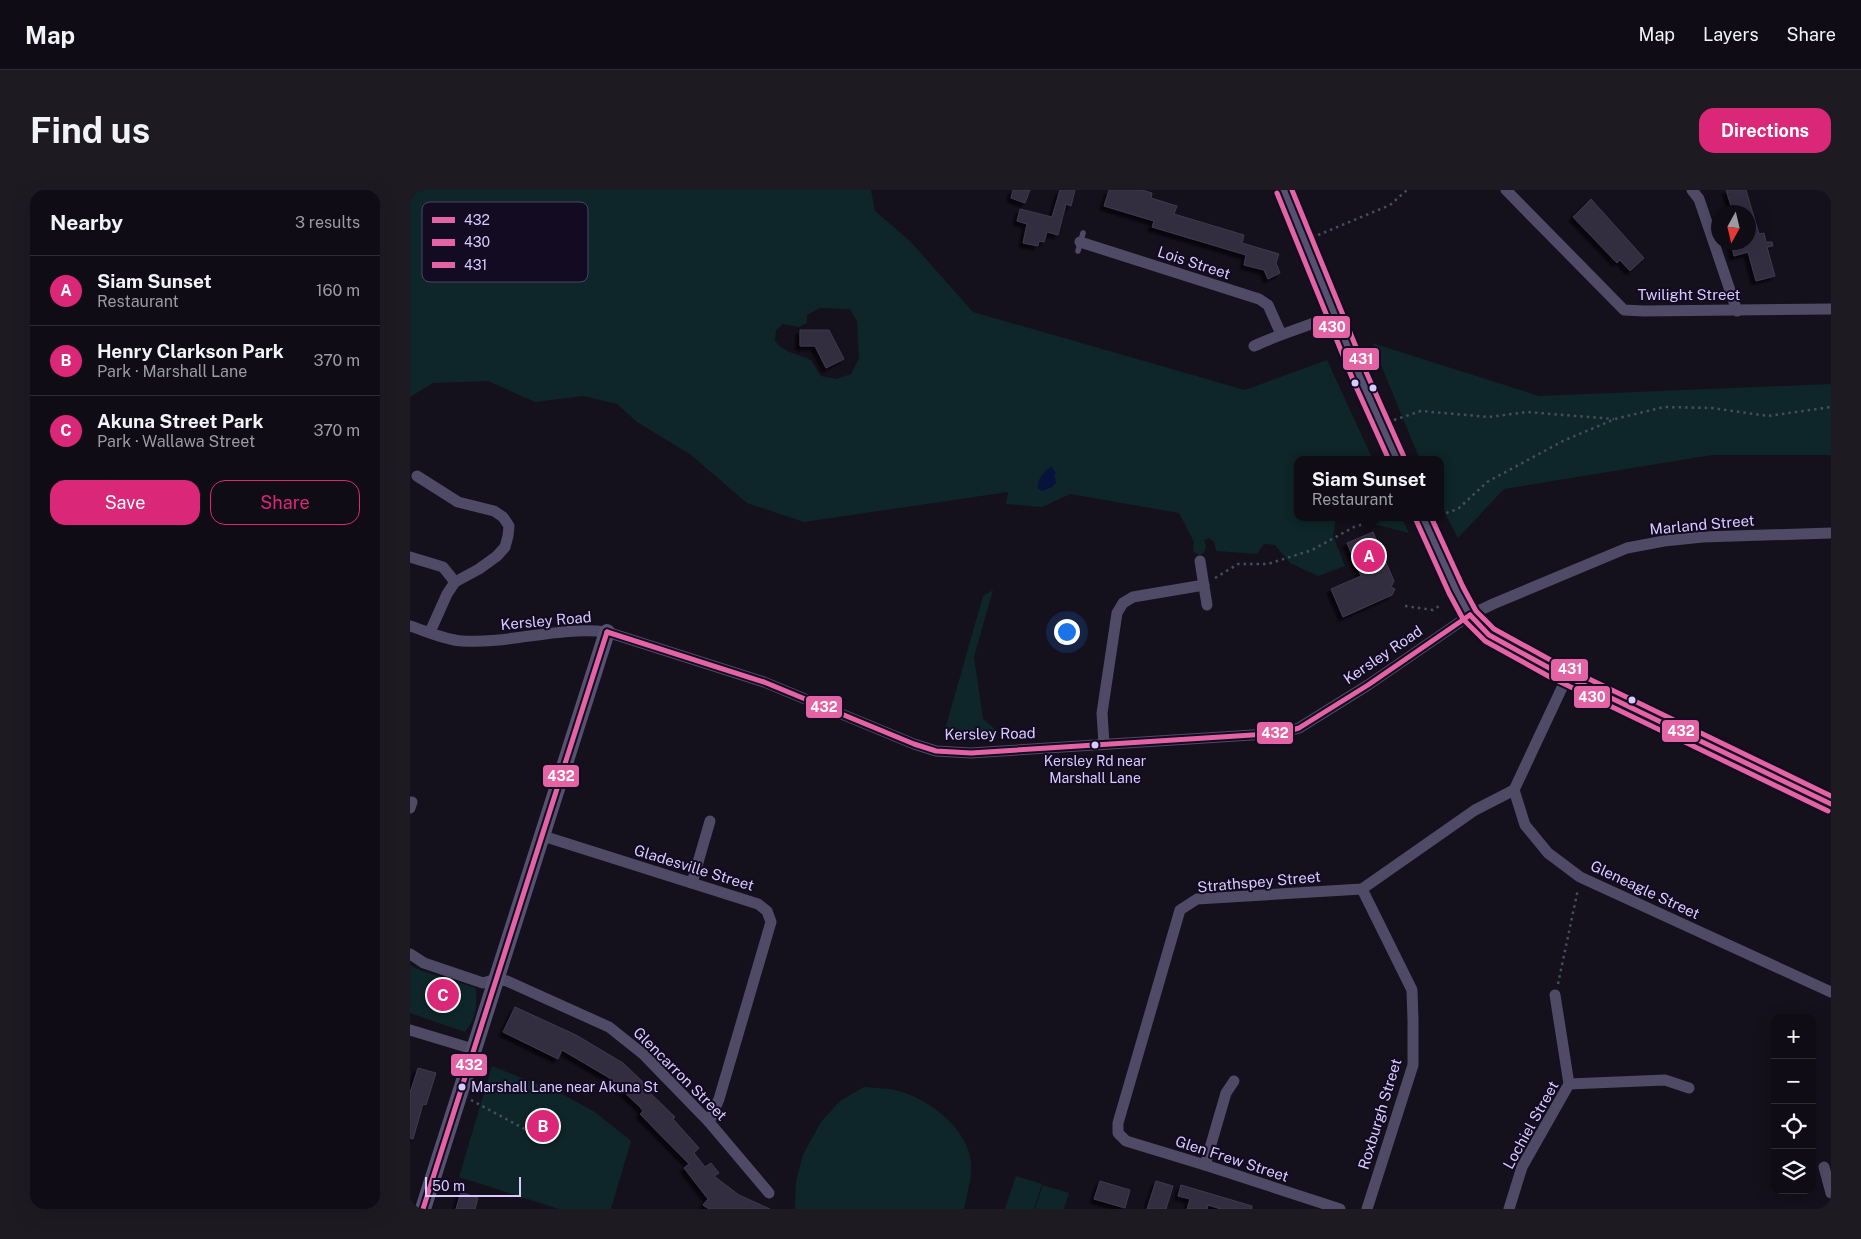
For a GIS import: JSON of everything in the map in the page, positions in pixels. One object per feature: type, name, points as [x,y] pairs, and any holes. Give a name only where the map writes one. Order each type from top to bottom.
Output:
[{"type":"street","points":[[1284,190],[1395,456]]},
{"type":"street","name":"Twilight Street","points":[[1506,190],[1624,310],[1737,311],[1831,309]]},
{"type":"street","points":[[1692,190],[1698,199],[1737,311]]},
{"type":"street","name":"Lois Street","points":[[1080,242],[1259,299],[1268,305],[1281,334]]},
{"type":"street","points":[[1254,346],[1336,314]]},
{"type":"street","points":[[417,476],[458,502],[494,511],[503,517],[508,526],[505,546],[497,556],[478,570],[455,582],[447,594],[430,632]]},
{"type":"street","points":[[1425,521],[1470,616],[1489,635],[1567,677],[1831,804]]},
{"type":"street","name":"Marland Street","points":[[1470,616],[1493,604],[1627,548],[1664,540],[1831,532]]},
{"type":"street","points":[[410,557],[443,567],[455,582]]},
{"type":"street","points":[[1200,561],[1207,605]]},
{"type":"street","points":[[1104,744],[1102,713],[1117,613],[1124,603],[1133,597],[1204,585]]},
{"type":"street","name":"Kersley Road","points":[[410,626],[460,641],[489,641],[580,631],[608,632],[764,682],[914,744],[936,750],[971,753],[1282,733],[1299,728],[1470,616]]},
{"type":"street","points":[[424,1209],[608,632]]},
{"type":"street","points":[[1362,888],[1475,810],[1514,790],[1567,677]]},
{"type":"street","name":"Gleneagle Street","points":[[1514,790],[1525,826],[1548,853],[1580,878],[1831,992]]},
{"type":"street","points":[[692,883],[710,820]]},
{"type":"street","name":"Gladesville Street","points":[[543,836],[758,904],[766,911],[771,922],[719,1099],[709,1122]]},
{"type":"street","name":"Strathspey Street","points":[[1118,1133],[1118,1123],[1180,910],[1197,899],[1362,888]]},
{"type":"street","name":"Roxburgh Street","points":[[1362,888],[1412,990],[1413,1020],[1413,1065],[1366,1209]]},
{"type":"street","name":"Glencarron Street","points":[[410,954],[424,964],[483,983],[496,979],[507,981],[609,1027],[643,1054],[709,1122],[769,1193]]},
{"type":"street","points":[[1555,995],[1569,1084]]},
{"type":"street","points":[[410,1030],[474,1050]]},
{"type":"street","name":"Lochiel Street","points":[[1509,1209],[1522,1166],[1569,1084],[1664,1080],[1689,1088]]},
{"type":"street","points":[[1205,1165],[1226,1093],[1234,1081]]},
{"type":"street","name":"Glen Frew Street","points":[[1118,1133],[1126,1141],[1340,1209]]},
{"type":"street","points":[[1824,1167],[1831,1193]]},
{"type":"path","points":[[1305,239],[1390,205],[1407,190]]},
{"type":"path","points":[[1444,514],[1458,509],[1487,482],[1563,441],[1615,419],[1664,407],[1712,408],[1768,416],[1831,407]]},
{"type":"path","points":[[1381,426],[1421,411],[1489,417],[1527,412],[1615,419]]},
{"type":"path","points":[[1204,585],[1238,564],[1268,564],[1312,550],[1354,527],[1375,521]]},
{"type":"path","points":[[1404,606],[1433,610],[1439,606]]},
{"type":"path","points":[[1555,995],[1580,878]]},
{"type":"path","points":[[470,1099],[532,1133]]},
{"type":"green space","points":[[410,190],[871,190],[875,211],[910,241],[973,312],[1245,390],[1327,360],[1371,456],[1294,456],[1294,521],[1335,521],[1333,536],[1345,566],[1318,576],[1290,563],[1275,545],[1264,544],[1257,554],[1216,551],[1214,542],[1209,538],[1204,540],[1206,547],[1204,553],[1199,555],[1193,551],[1194,542],[1179,513],[1070,494],[1042,507],[1006,504],[1008,492],[804,522],[747,503],[691,455],[637,422],[617,404],[583,396],[535,402],[488,381],[433,383],[410,397]],"holes":[[[820,308],[850,309],[857,321],[859,358],[851,374],[836,379],[821,376],[811,360],[787,351],[775,341],[776,330],[783,324],[799,327],[807,323],[807,315]]]},
{"type":"green space","points":[[1372,343],[1539,396],[1831,384],[1831,455],[1712,455],[1504,489],[1458,538],[1444,512],[1444,456],[1418,456]]},
{"type":"green space","points":[[1361,521],[1403,521],[1409,533]]},
{"type":"green space","points":[[993,590],[974,657],[983,719],[995,729],[993,734],[988,735],[948,737],[944,733],[983,596]]},
{"type":"green space","points":[[410,965],[422,971],[476,988],[475,1011],[472,1021],[465,1032],[410,1013]]},
{"type":"green space","points":[[492,1066],[562,1094],[595,1112],[631,1141],[611,1209],[559,1209],[459,1177]]},
{"type":"green space","points":[[864,1087],[895,1090],[918,1099],[941,1114],[960,1133],[966,1144],[971,1162],[971,1176],[964,1209],[795,1209],[796,1181],[803,1155],[821,1122],[840,1101]]},
{"type":"green space","points":[[1016,1176],[1042,1184],[1034,1209],[1005,1209]]},
{"type":"green space","points":[[1043,1185],[1069,1193],[1064,1209],[1035,1209]]},
{"type":"water","points":[[1051,466],[1056,473],[1054,475],[1056,483],[1043,491],[1038,489],[1040,478]]},
{"type":"building","points":[[1013,190],[1030,190],[1025,203],[1011,198]]},
{"type":"building","points":[[1060,190],[1075,190],[1071,206],[1066,204],[1058,235],[1047,232],[1044,242],[1039,241],[1038,246],[1023,243],[1027,224],[1017,221],[1020,209],[1052,217]]},
{"type":"building","points":[[1109,190],[1142,190],[1152,193],[1151,198],[1177,206],[1174,214],[1244,235],[1242,243],[1279,254],[1276,263],[1280,273],[1268,279],[1264,270],[1244,265],[1246,255],[1152,227],[1154,221],[1104,206]]},
{"type":"building","points":[[1726,190],[1746,190],[1750,205],[1731,205]]},
{"type":"building","points":[[1591,199],[1644,258],[1630,271],[1620,260],[1617,263],[1573,217]]},
{"type":"building","points":[[1756,224],[1759,234],[1764,233],[1766,242],[1772,242],[1773,246],[1767,247],[1775,276],[1756,281],[1748,252],[1734,256],[1733,250],[1756,250]]},
{"type":"building","points":[[800,330],[829,330],[844,359],[826,368],[815,346],[800,346]]},
{"type":"building","points":[[1373,532],[1394,581],[1391,587],[1395,589],[1392,595],[1343,617],[1331,589],[1361,576],[1347,543]]},
{"type":"building","points":[[515,1007],[576,1035],[623,1063],[645,1084],[643,1086],[675,1117],[673,1119],[699,1148],[694,1153],[705,1167],[711,1163],[719,1173],[714,1176],[739,1195],[770,1209],[709,1209],[703,1205],[708,1199],[684,1168],[689,1164],[640,1114],[643,1111],[640,1107],[608,1077],[562,1050],[558,1059],[503,1032]]},
{"type":"building","points":[[418,1068],[436,1073],[426,1105],[423,1104],[413,1139],[410,1138],[410,1093]]},
{"type":"building","points":[[1100,1181],[1130,1190],[1125,1208],[1094,1199]]},
{"type":"building","points":[[1156,1181],[1173,1186],[1166,1209],[1147,1209]]},
{"type":"building","points":[[1181,1185],[1252,1206],[1252,1209],[1221,1209],[1208,1205],[1207,1209],[1187,1209],[1190,1199],[1178,1196]]},
{"type":"building","points":[[461,1192],[478,1198],[475,1209],[456,1209]]},
{"type":"transit line","name":"431","points":[[1292,190],[1367,374],[1404,456]]},
{"type":"transit line","name":"430","points":[[1277,193],[1353,380],[1387,456]]},
{"type":"transit line","name":"430","points":[[1416,521],[1463,619],[1485,641],[1550,677],[1828,811]]},
{"type":"transit line","name":"431","points":[[1433,521],[1476,611],[1494,629],[1556,663],[1831,796]]},
{"type":"transit line","name":"432","points":[[1470,615],[1489,635],[1553,670],[1831,804]]},
{"type":"transit line","name":"432","points":[[607,632],[764,682],[914,744],[936,751],[971,753],[1282,733],[1299,728],[1368,685],[1470,615]]},
{"type":"transit line","name":"432","points":[[423,1209],[607,632]]},
{"type":"place","name":"Siam Sunset","points":[[1369,556]]},
{"type":"place","name":"Kersley Rd near Marshall Lane","points":[[1095,745]]},
{"type":"place","name":"Akuna Street Park","points":[[443,995]]},
{"type":"place","name":"Marshall Lane near Akuna St","points":[[462,1087]]},
{"type":"place","name":"Henry Clarkson Park","points":[[543,1126]]}]
